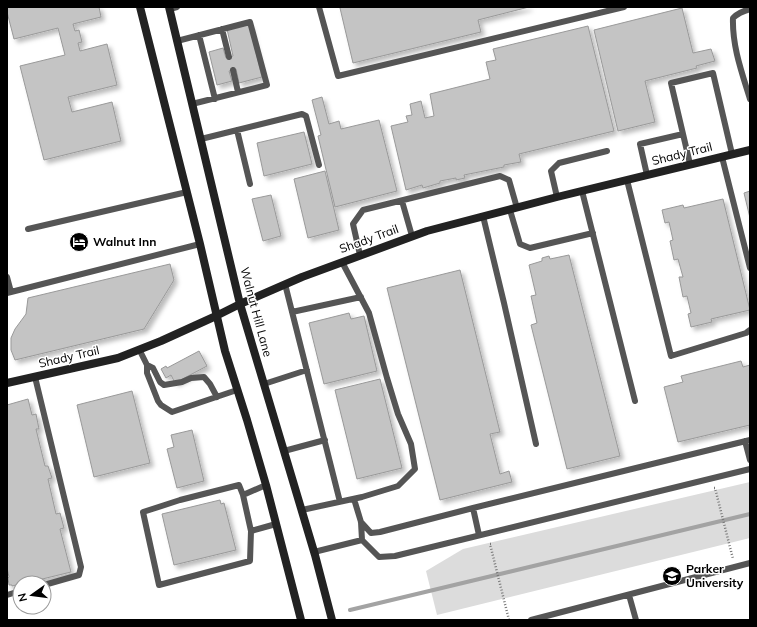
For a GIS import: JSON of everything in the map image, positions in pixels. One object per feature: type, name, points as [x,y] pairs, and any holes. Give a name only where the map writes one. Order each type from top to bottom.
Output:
[{"type":"main road","points":[[140,7],[200,244],[225,351],[266,485],[301,620]]},
{"type":"main road","name":"Walnut Hill Lane","points":[[172,8],[177,40],[240,304],[302,510],[332,620]]},
{"type":"main road","name":"Shady Trail","points":[[7,383],[118,358],[140,350],[285,284],[427,230],[750,150]]},
{"type":"lane","points":[[319,7],[338,76],[624,7]]},
{"type":"lane","points":[[750,9],[743,11],[733,18],[733,25],[737,56],[750,99]]},
{"type":"lane","points":[[177,40],[250,22],[267,85],[192,104]]},
{"type":"lane","points":[[222,29],[227,53]]},
{"type":"lane","points":[[199,35],[207,57],[213,81],[215,98]]},
{"type":"lane","points":[[690,164],[671,83],[713,73],[732,154]]},
{"type":"lane","points":[[232,74],[238,92]]},
{"type":"lane","points":[[201,138],[302,114],[306,116],[319,165]]},
{"type":"lane","points":[[236,130],[250,184]]},
{"type":"lane","points":[[647,175],[640,144],[683,134]]},
{"type":"lane","points":[[557,197],[551,171],[559,163],[607,151]]},
{"type":"lane","points":[[722,157],[750,268]]},
{"type":"lane","points":[[360,255],[354,224],[363,210],[500,176],[509,180],[520,244],[530,248],[593,233]]},
{"type":"lane","points":[[627,180],[671,356],[746,334],[750,330]]},
{"type":"lane","points":[[582,191],[635,401]]},
{"type":"lane","points":[[28,229],[187,192]]},
{"type":"lane","points":[[402,201],[412,236]]},
{"type":"lane","points":[[483,216],[536,444]]},
{"type":"lane","points":[[7,278],[9,292],[200,244]]},
{"type":"lane","points":[[302,510],[354,499],[398,486],[415,469],[411,444],[398,414],[369,313],[342,262]]},
{"type":"lane","points":[[285,284],[340,502]]},
{"type":"lane","points":[[292,312],[361,296]]},
{"type":"lane","points":[[140,350],[147,366],[158,401],[161,405],[172,412],[237,390]]},
{"type":"lane","points":[[147,366],[153,368],[160,382],[164,385],[204,376],[217,397]]},
{"type":"lane","points":[[264,384],[307,370]]},
{"type":"lane","points":[[35,377],[81,568],[79,575],[52,583]]},
{"type":"lane","points":[[284,451],[324,440]]},
{"type":"lane","points":[[361,522],[371,533],[380,532],[748,440],[750,460]]},
{"type":"lane","points":[[354,499],[361,522],[362,540],[379,557],[395,556],[750,469]]},
{"type":"lane","points":[[239,485],[243,495],[251,531],[250,561],[159,585],[143,512],[180,500],[239,485]]},
{"type":"lane","points":[[243,495],[266,485]]},
{"type":"lane","points":[[472,508],[479,535]]},
{"type":"lane","points":[[251,531],[276,524]]},
{"type":"lane","points":[[314,552],[362,540]]},
{"type":"lane","points":[[531,620],[750,563]]},
{"type":"lane","points":[[629,594],[636,620]]},
{"type":"path","points":[[714,488],[731,552]]},
{"type":"path","points":[[492,543],[490,544],[509,620]]},
{"type":"shaded area","points":[[750,482],[750,538],[437,615],[426,571],[463,549]]},
{"type":"building","points":[[7,7],[99,7],[101,17],[73,24],[75,31],[79,30],[82,42],[78,43],[80,51],[107,44],[117,85],[68,97],[72,112],[112,102],[121,141],[44,160],[20,66],[65,55],[58,28],[14,39]]},
{"type":"building","points":[[529,7],[478,20],[481,32],[353,63],[340,8]]},
{"type":"building","points":[[682,8],[693,53],[711,49],[715,61],[696,66],[697,68],[645,81],[655,122],[618,131],[594,30]]},
{"type":"building","points":[[249,24],[262,77],[239,83],[236,69],[229,71],[232,81],[217,85],[209,52],[223,48],[226,58],[233,56],[227,29]]},
{"type":"building","points":[[588,26],[614,131],[519,154],[521,162],[504,165],[504,167],[464,175],[465,178],[456,180],[456,178],[440,181],[440,183],[423,188],[422,185],[406,190],[391,126],[408,122],[406,116],[412,115],[410,104],[421,101],[425,118],[434,116],[430,94],[490,79],[486,62],[496,60],[493,49]]},
{"type":"building","points":[[322,97],[329,124],[339,121],[341,129],[379,120],[397,191],[335,207],[318,136],[321,135],[312,100]]},
{"type":"building","points":[[304,132],[312,164],[264,176],[257,143]]},
{"type":"building","points":[[325,171],[339,230],[308,238],[294,179]]},
{"type":"building","points":[[750,191],[750,218],[744,193]]},
{"type":"building","points":[[271,195],[281,236],[263,241],[252,199]]},
{"type":"building","points":[[723,199],[750,310],[711,319],[712,322],[691,327],[688,314],[691,313],[687,296],[683,297],[679,277],[683,277],[678,259],[674,260],[670,241],[673,240],[669,222],[665,223],[662,210],[683,205],[684,208]]},
{"type":"building","points":[[569,255],[620,456],[567,469],[531,325],[537,323],[531,296],[536,295],[529,265],[542,261],[542,258],[549,256],[550,259]]},
{"type":"building","points":[[170,264],[174,280],[144,329],[15,360],[11,350],[11,338],[15,329],[26,314],[28,298]]},
{"type":"building","points":[[460,270],[500,432],[490,434],[500,474],[509,471],[512,482],[440,500],[387,288]]},
{"type":"building","points":[[349,313],[351,319],[364,316],[377,371],[324,384],[309,323]]},
{"type":"building","points":[[199,351],[207,366],[175,383],[171,375],[166,378],[161,369],[166,366],[167,368]]},
{"type":"building","points":[[741,361],[743,367],[750,365],[750,425],[678,442],[664,387],[683,382],[681,376]]},
{"type":"building","points":[[380,379],[402,468],[357,479],[335,390]]},
{"type":"building","points":[[132,391],[150,463],[94,477],[77,405]]},
{"type":"building","points":[[28,399],[32,415],[36,414],[39,429],[36,429],[45,466],[48,466],[52,478],[48,479],[56,514],[60,513],[64,528],[60,529],[71,572],[52,577],[52,575],[12,575],[12,585],[9,585],[7,568],[7,405]]},
{"type":"building","points":[[192,430],[204,481],[177,488],[167,449],[174,447],[171,435]]},
{"type":"building","points":[[220,500],[221,504],[224,503],[236,550],[174,565],[162,514]]},
{"type":"waterway","points":[[350,610],[750,514]]},
{"type":"place","name":"Walnut Inn","points":[[79,242]]},
{"type":"place","name":"Parker University","points":[[672,576]]}]
